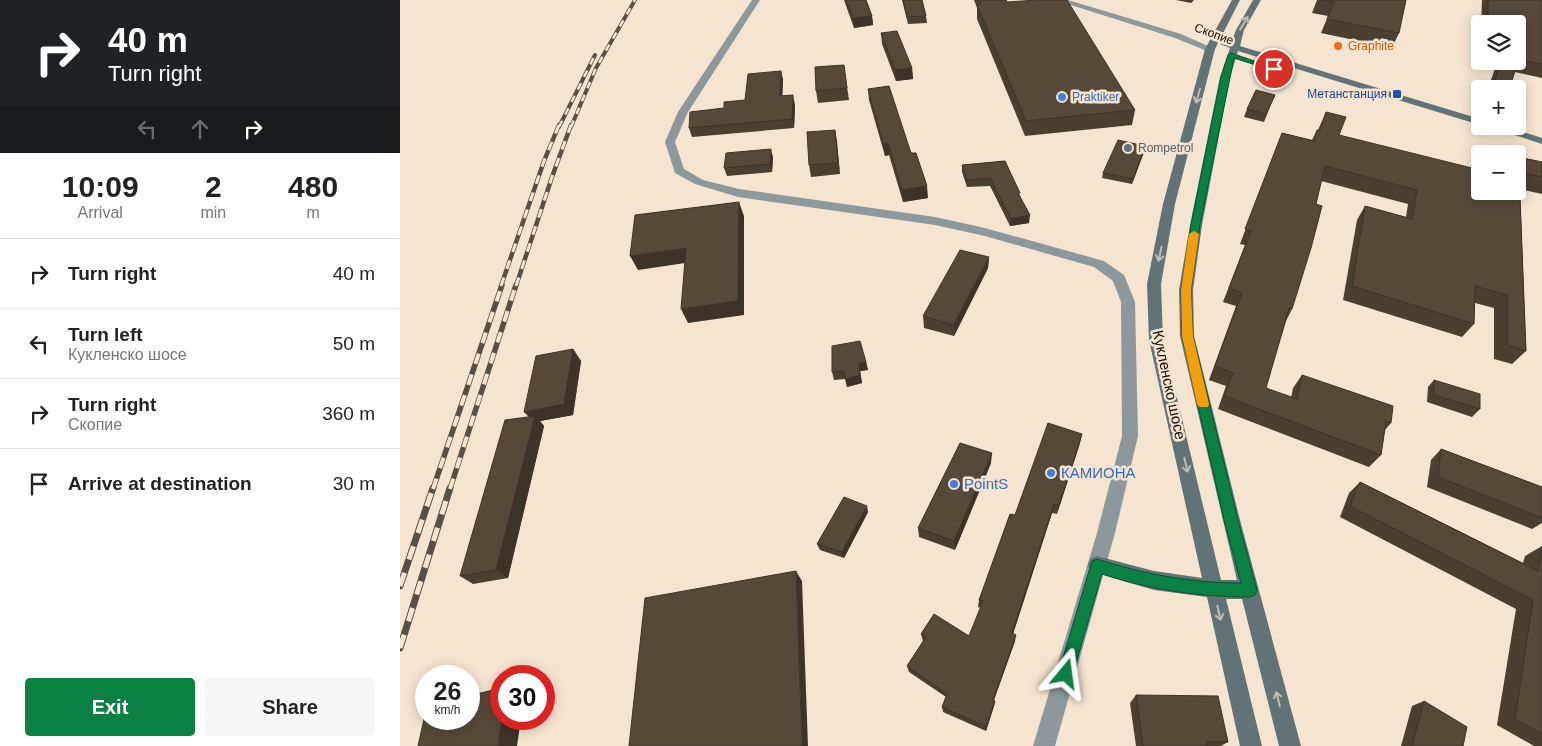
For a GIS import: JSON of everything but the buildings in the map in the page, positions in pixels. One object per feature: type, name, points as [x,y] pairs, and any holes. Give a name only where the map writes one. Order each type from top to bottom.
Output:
[{"type":"main road","name":"Кукленско шосе","points":[[1236,0],[1212,45],[1169,204],[1154,284],[1156,340],[1252,746]]},
{"type":"main road","name":"Кукленско шосе","points":[[1257,0],[1240,30],[1225,77],[1196,225],[1186,290],[1187,336],[1231,520],[1290,746]]},
{"type":"main road","name":"Скопие","points":[[1212,45],[1375,99],[1447,112],[1471,119]]},
{"type":"main road","points":[[1522,135],[1542,141]]},
{"type":"main road","points":[[1097,565],[1136,578],[1214,590],[1250,590]]},
{"type":"street","points":[[756,0],[683,112],[670,142],[679,171],[699,182],[738,193],[935,221],[985,232],[1100,264],[1119,278],[1128,302],[1130,436],[1097,565],[1044,746]]},
{"type":"street","name":"Скопие","points":[[1059,0],[1099,9],[1178,36],[1212,45]]},
{"type":"street","points":[[1078,0],[1099,9]]},
{"type":"railway","points":[[571,127],[596,68],[635,0]]},
{"type":"railway","points":[[559,127],[595,55]]},
{"type":"railway","points":[[501,286],[544,161],[559,125]]},
{"type":"railway","points":[[516,286],[571,125]]},
{"type":"railway","points":[[433,489],[502,285]]},
{"type":"railway","points":[[450,489],[516,285]]},
{"type":"railway","points":[[400,586],[433,488]]},
{"type":"railway","points":[[400,648],[450,488]]},
{"type":"slow traffic","points":[[1194,234],[1186,290],[1187,336],[1203,404]]},
{"type":"place","name":"Graphite","points":[[1338,46]]},
{"type":"place","name":"Метанстанция","points":[[1397,94]]},
{"type":"place","name":"Praktiker","points":[[1062,97]]},
{"type":"place","name":"Rompetrol","points":[[1128,148]]},
{"type":"place","name":"КАМИОНА","points":[[1051,473]]},
{"type":"place","name":"PointS","points":[[954,484]]},
{"type":"route","points":[[1066,674],[1097,565],[1136,578],[1172,584],[1214,590],[1250,590],[1231,520],[1187,336],[1186,290],[1196,225],[1231,55],[1274,69]]}]
